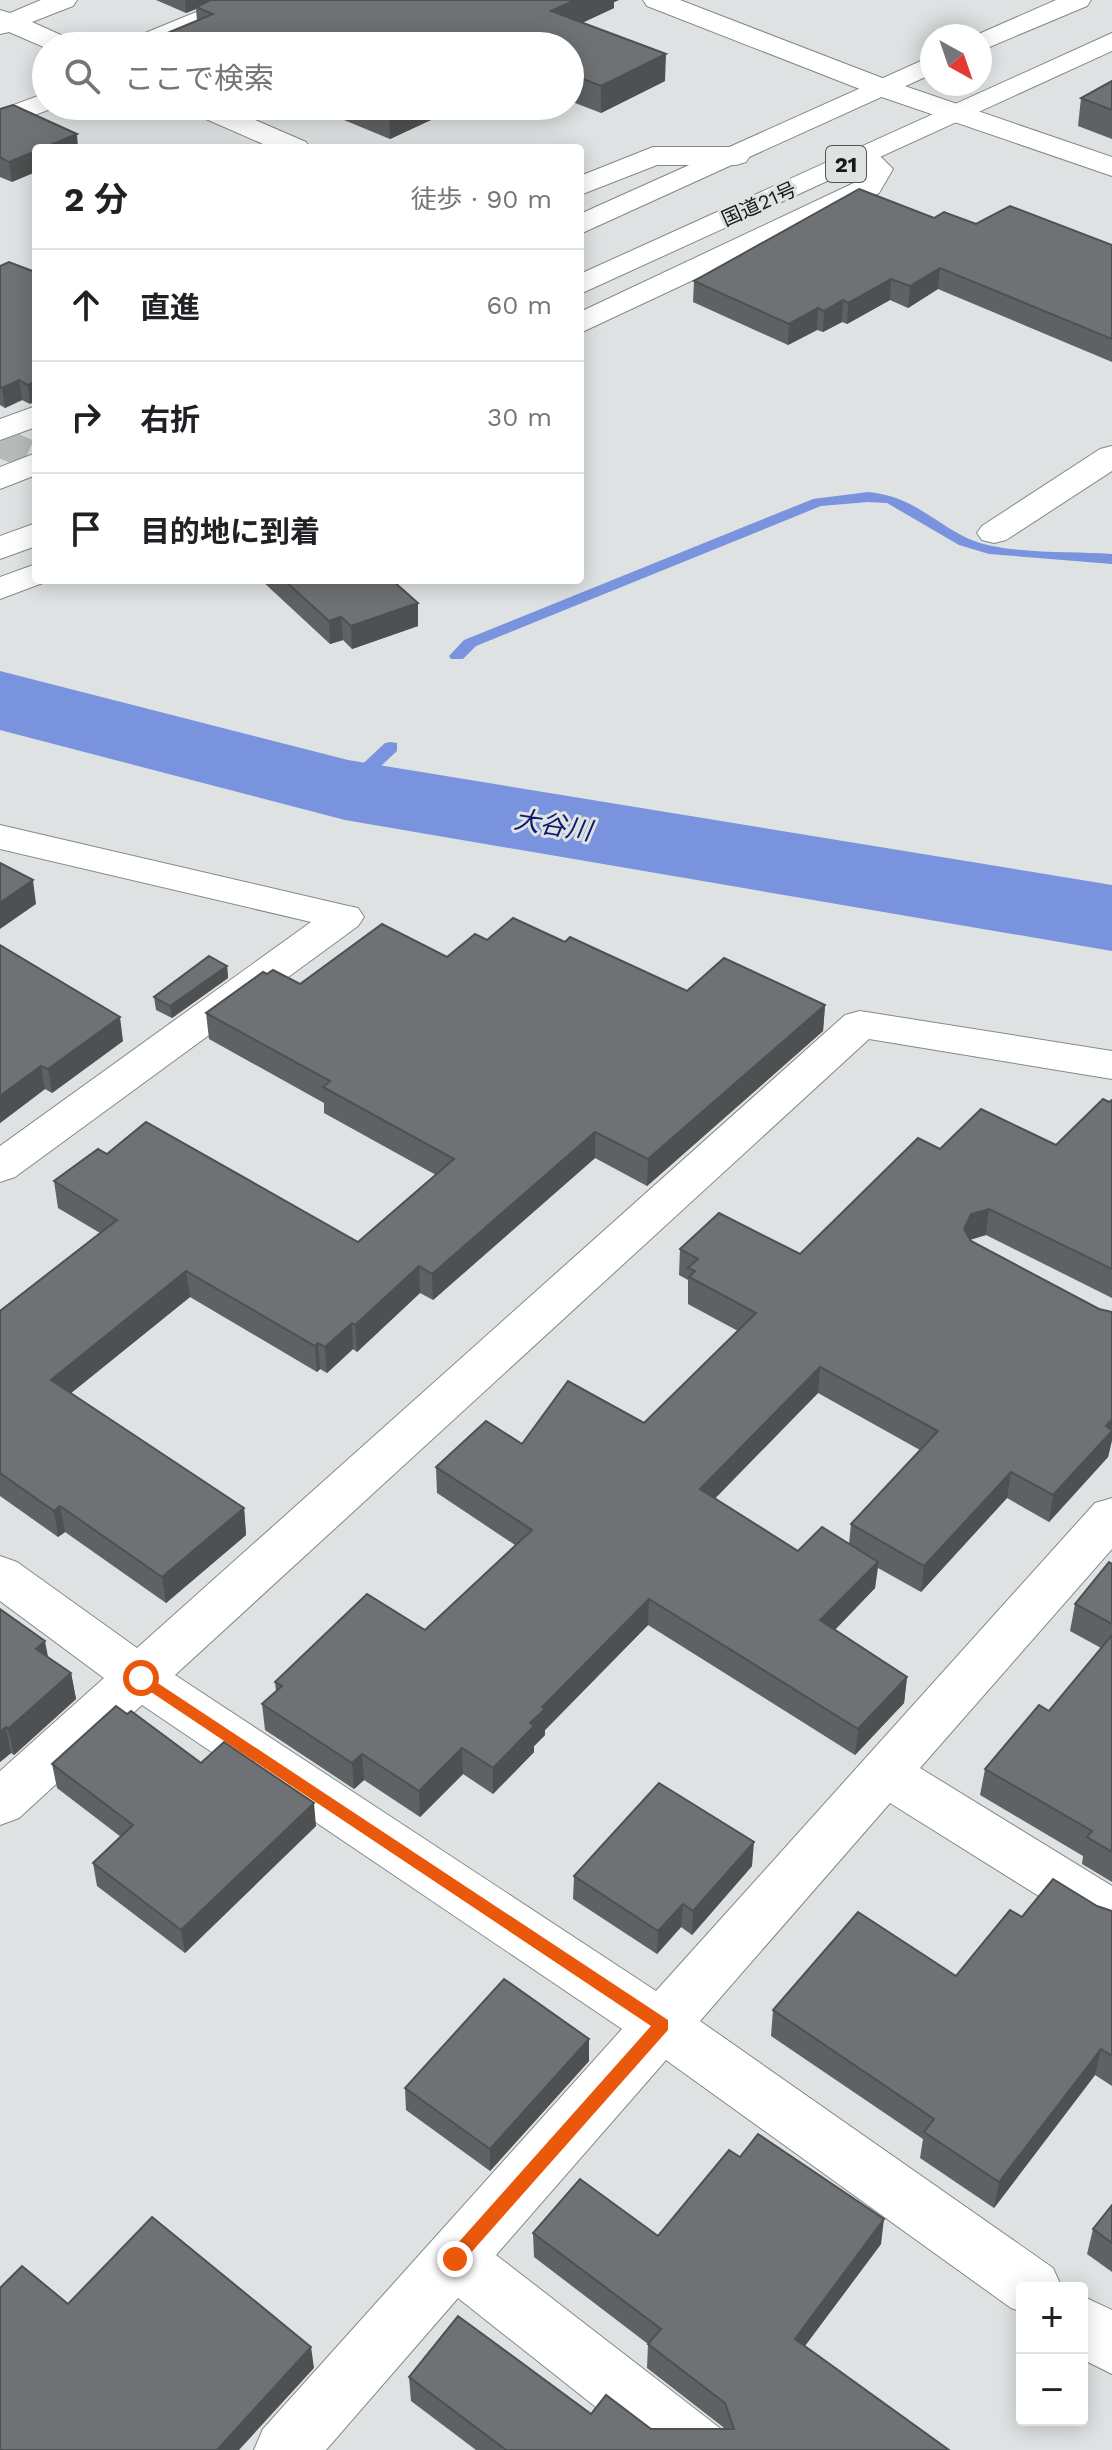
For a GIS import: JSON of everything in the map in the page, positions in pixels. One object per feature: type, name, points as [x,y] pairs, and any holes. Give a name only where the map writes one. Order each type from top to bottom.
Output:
[{"type":"main road","points":[[3,22],[64,0]]},
{"type":"main road","points":[[656,0],[880,87],[1112,167]]},
{"type":"main road","points":[[992,38],[1078,0]]},
{"type":"main road","points":[[169,32],[211,14]]},
{"type":"main road","points":[[3,22],[32,34]]},
{"type":"main road","name":"国道21号","points":[[584,283],[1112,41]]},
{"type":"main road","name":"21","points":[[584,223],[920,69]]},
{"type":"main road","points":[[0,120],[32,107]]},
{"type":"main road","points":[[232,120],[287,144]]},
{"type":"main road","points":[[584,184],[653,156],[736,156]]},
{"type":"main road","points":[[584,322],[869,187],[879,169],[864,156]]},
{"type":"main road","points":[[0,430],[32,418]]},
{"type":"main road","points":[[994,533],[1112,456]]},
{"type":"main road","points":[[0,479],[32,465]]},
{"type":"main road","points":[[0,549],[32,535]]},
{"type":"main road","points":[[0,589],[32,576]]},
{"type":"main road","points":[[0,837],[344,917],[0,1167]]},
{"type":"main road","points":[[0,1803],[860,1024],[1112,1065]]},
{"type":"main road","points":[[285,2450],[1112,1516]]},
{"type":"main road","points":[[0,1575],[141,1678],[662,2025],[1024,2282]]},
{"type":"main road","points":[[885,1773],[1112,1914]]},
{"type":"main road","points":[[455,2259],[699,2450]]},
{"type":"main road","points":[[1088,2328],[1112,2345]]},
{"type":"building","points":[[211,0],[575,0],[551,11],[666,54],[601,86],[584,79],[584,32],[170,32],[213,14],[196,7]]},
{"type":"building","points":[[1112,81],[1112,110],[1081,98]]},
{"type":"building","points":[[13,105],[32,114],[32,120],[46,120],[77,134],[53,144],[32,144],[32,153],[9,162],[0,157],[0,109]]},
{"type":"building","points":[[859,189],[934,218],[944,212],[976,224],[1010,206],[1112,245],[1112,339],[940,268],[910,286],[891,279],[848,303],[843,300],[824,311],[818,308],[789,324],[694,281]]},
{"type":"building","points":[[9,262],[32,271],[32,383],[28,385],[19,380],[2,388],[0,266]]},
{"type":"building","points":[[288,584],[397,584],[418,603],[351,626],[341,617],[329,621]]},
{"type":"building","points":[[0,863],[33,880],[0,903]]},
{"type":"building","points":[[513,918],[565,942],[570,937],[687,991],[724,958],[825,1005],[648,1159],[595,1132],[432,1274],[419,1266],[355,1325],[352,1323],[325,1347],[318,1343],[315,1346],[186,1271],[51,1380],[244,1508],[162,1577],[60,1506],[54,1511],[0,1473],[0,1311],[117,1220],[54,1181],[98,1149],[107,1154],[146,1122],[358,1242],[454,1159],[323,1087],[330,1081],[206,1013],[263,972],[267,974],[273,970],[300,984],[382,924],[447,957],[475,934],[487,940]]},
{"type":"building","points":[[0,945],[120,1017],[48,1069],[41,1066],[0,1096]]},
{"type":"building","points":[[209,956],[227,966],[170,1006],[154,997]]},
{"type":"building","points":[[1103,1099],[1112,1100],[1112,1269],[989,1209],[971,1214],[964,1229],[971,1241],[1099,1309],[1112,1312],[1112,1419],[1106,1426],[1112,1431],[1053,1495],[1011,1472],[924,1566],[851,1524],[938,1431],[820,1367],[700,1489],[798,1551],[822,1527],[878,1562],[820,1620],[907,1677],[858,1729],[649,1599],[542,1707],[545,1709],[530,1723],[534,1726],[493,1768],[462,1748],[419,1791],[362,1754],[352,1763],[262,1704],[282,1686],[275,1682],[367,1594],[425,1630],[532,1530],[436,1467],[486,1421],[522,1444],[568,1381],[644,1423],[756,1313],[689,1277],[695,1271],[688,1268],[698,1259],[680,1249],[719,1213],[800,1254],[918,1138],[940,1149],[981,1109],[1056,1145]]},
{"type":"building","points":[[1109,1562],[1112,1564],[1112,1624],[1075,1604]]},
{"type":"building","points":[[0,1609],[45,1641],[36,1649],[71,1673],[8,1729],[6,1727],[0,1732]]},
{"type":"building","points":[[1112,1635],[1112,1852],[1087,1837],[1092,1831],[985,1769],[1039,1705],[1049,1711]]},
{"type":"building","points":[[116,1706],[127,1714],[131,1711],[201,1763],[224,1742],[314,1803],[181,1930],[93,1863],[133,1825],[52,1764]]},
{"type":"building","points":[[659,1783],[754,1842],[693,1911],[683,1904],[658,1931],[574,1876]]},
{"type":"building","points":[[1053,1879],[1097,1906],[1112,1911],[1112,2056],[1101,2049],[999,2182],[924,2132],[934,2119],[773,2010],[858,1912],[956,1976],[1010,1910],[1022,1917]]},
{"type":"building","points":[[504,1979],[589,2039],[490,2149],[405,2088]]},
{"type":"building","points":[[758,2134],[884,2219],[795,2339],[949,2450],[506,2450],[409,2377],[458,2316],[591,2414],[606,2395],[651,2429],[734,2429],[725,2403],[648,2344],[661,2329],[533,2233],[580,2179],[658,2236],[729,2150],[740,2157]]},
{"type":"building","points":[[1112,2205],[1112,2243],[1093,2229]]},
{"type":"building","points":[[152,2217],[311,2347],[217,2450],[0,2450],[0,2288],[22,2266],[68,2304]]},
{"type":"waterway","points":[[457,656],[470,643],[818,502],[868,497],[891,499],[964,542],[994,551],[1112,559]]},
{"type":"waterway","name":"大谷川","points":[[0,700],[345,790],[1112,918]]},
{"type":"waterway","points":[[345,790],[391,747]]},
{"type":"tunnel","points":[[0,442],[32,456]]},
{"type":"route","points":[[141,1678],[662,2025],[455,2259]]}]
